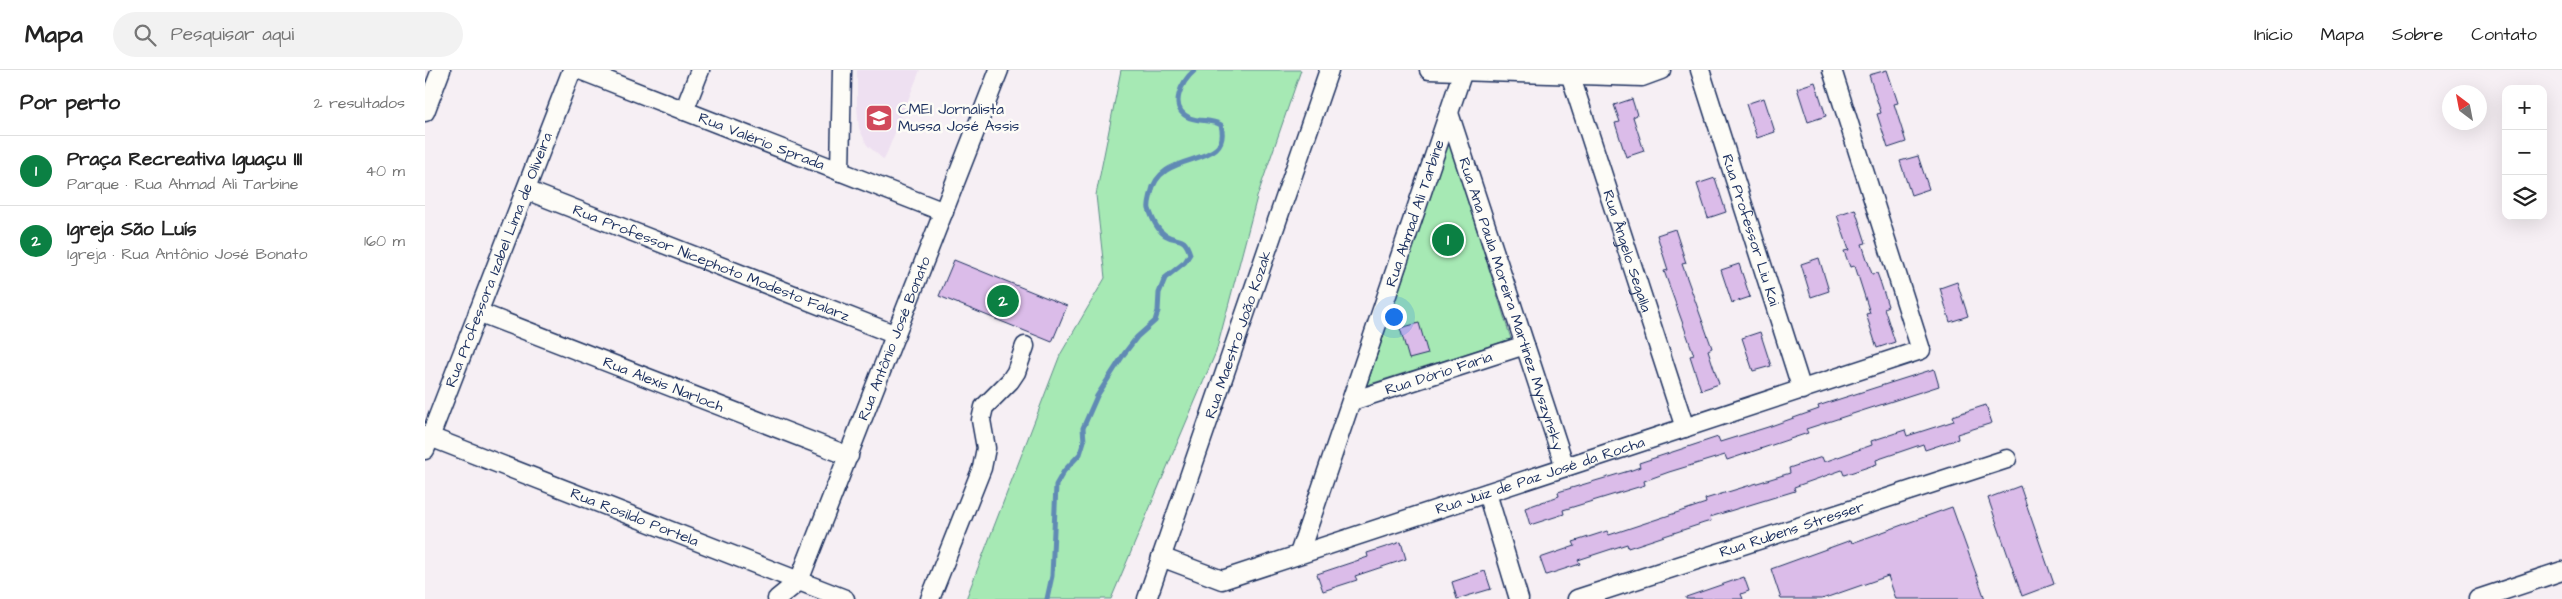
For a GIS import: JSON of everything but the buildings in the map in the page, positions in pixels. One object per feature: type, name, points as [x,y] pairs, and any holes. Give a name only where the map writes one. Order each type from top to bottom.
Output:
[{"type":"street","points":[[425,112],[441,70]]},
{"type":"street","name":"Rua Professora Izabel Lima de Oliveira","points":[[427,441],[572,70]]},
{"type":"street","name":"Rua Valério Sprada","points":[[580,70],[944,212]]},
{"type":"street","points":[[684,111],[700,70]]},
{"type":"street","points":[[840,172],[842,70]]},
{"type":"street","name":"Rua Antônio José Bonato","points":[[777,599],[799,581],[999,70]]},
{"type":"street","name":"Rua Maestro João Kozak","points":[[1147,599],[1329,70]]},
{"type":"street","points":[[1429,70],[1642,77],[1661,70]]},
{"type":"street","name":"Rua Professor Liu Kai","points":[[1700,70],[1802,390]]},
{"type":"street","name":"Rua Juiz de Paz José da Rocha","points":[[1161,557],[1221,580],[1921,350],[1831,70]]},
{"type":"street","name":"Rua Ahmad Ali Tarbine","points":[[1299,554],[1463,71]]},
{"type":"street","name":"Rua Ângelo Segalla","points":[[1569,74],[1685,428]]},
{"type":"street","name":"Rua Ana Paula Moreira Martinez Myszynsky","points":[[1449,113],[1565,467]]},
{"type":"street","name":"Rua Professor Nicephoto Modesto Falarz","points":[[525,190],[896,335]]},
{"type":"street","name":"Rua Alexis Narloch","points":[[479,312],[849,456]]},
{"type":"street","name":"Rua Dório Faria","points":[[1352,401],[1525,345]]},
{"type":"street","points":[[930,599],[982,468],[986,448],[981,420],[984,407],[1010,381],[1016,372],[1025,346]]},
{"type":"street","name":"Rua Rosildo Portela","points":[[427,441],[845,599]]},
{"type":"street","name":"Rua Rubens Stresser","points":[[1577,599],[2007,460]]},
{"type":"street","points":[[1487,493],[1519,599]]},
{"type":"street","points":[[2478,599],[2562,571]]},
{"type":"shaded area","name":"CMEI Jornalista Mussa José Assis","points":[[857,70],[920,70],[884,160],[867,145],[859,128]]},
{"type":"green space","points":[[1121,70],[1301,70],[1257,197],[1216,352],[1111,599],[966,599],[1060,355],[1105,278],[1096,195]]},
{"type":"green space","points":[[1449,141],[1511,339],[1367,385]]},
{"type":"waterway","points":[[1047,599],[1052,576],[1056,485],[1064,471],[1080,454],[1084,441],[1083,428],[1097,396],[1137,337],[1155,321],[1158,311],[1159,293],[1165,278],[1185,262],[1190,254],[1183,241],[1165,235],[1160,230],[1155,224],[1149,205],[1157,179],[1167,170],[1206,155],[1216,149],[1222,139],[1221,125],[1190,118],[1183,114],[1179,108],[1179,94],[1195,70]]},
{"type":"place","name":"CMEI Jornalista Mussa José Assis","points":[[879,118]]},
{"type":"place","name":"Praça Recreativa Iguaçu III","points":[[1448,240]]},
{"type":"place","name":"Igreja São Luís","points":[[1003,301]]}]
